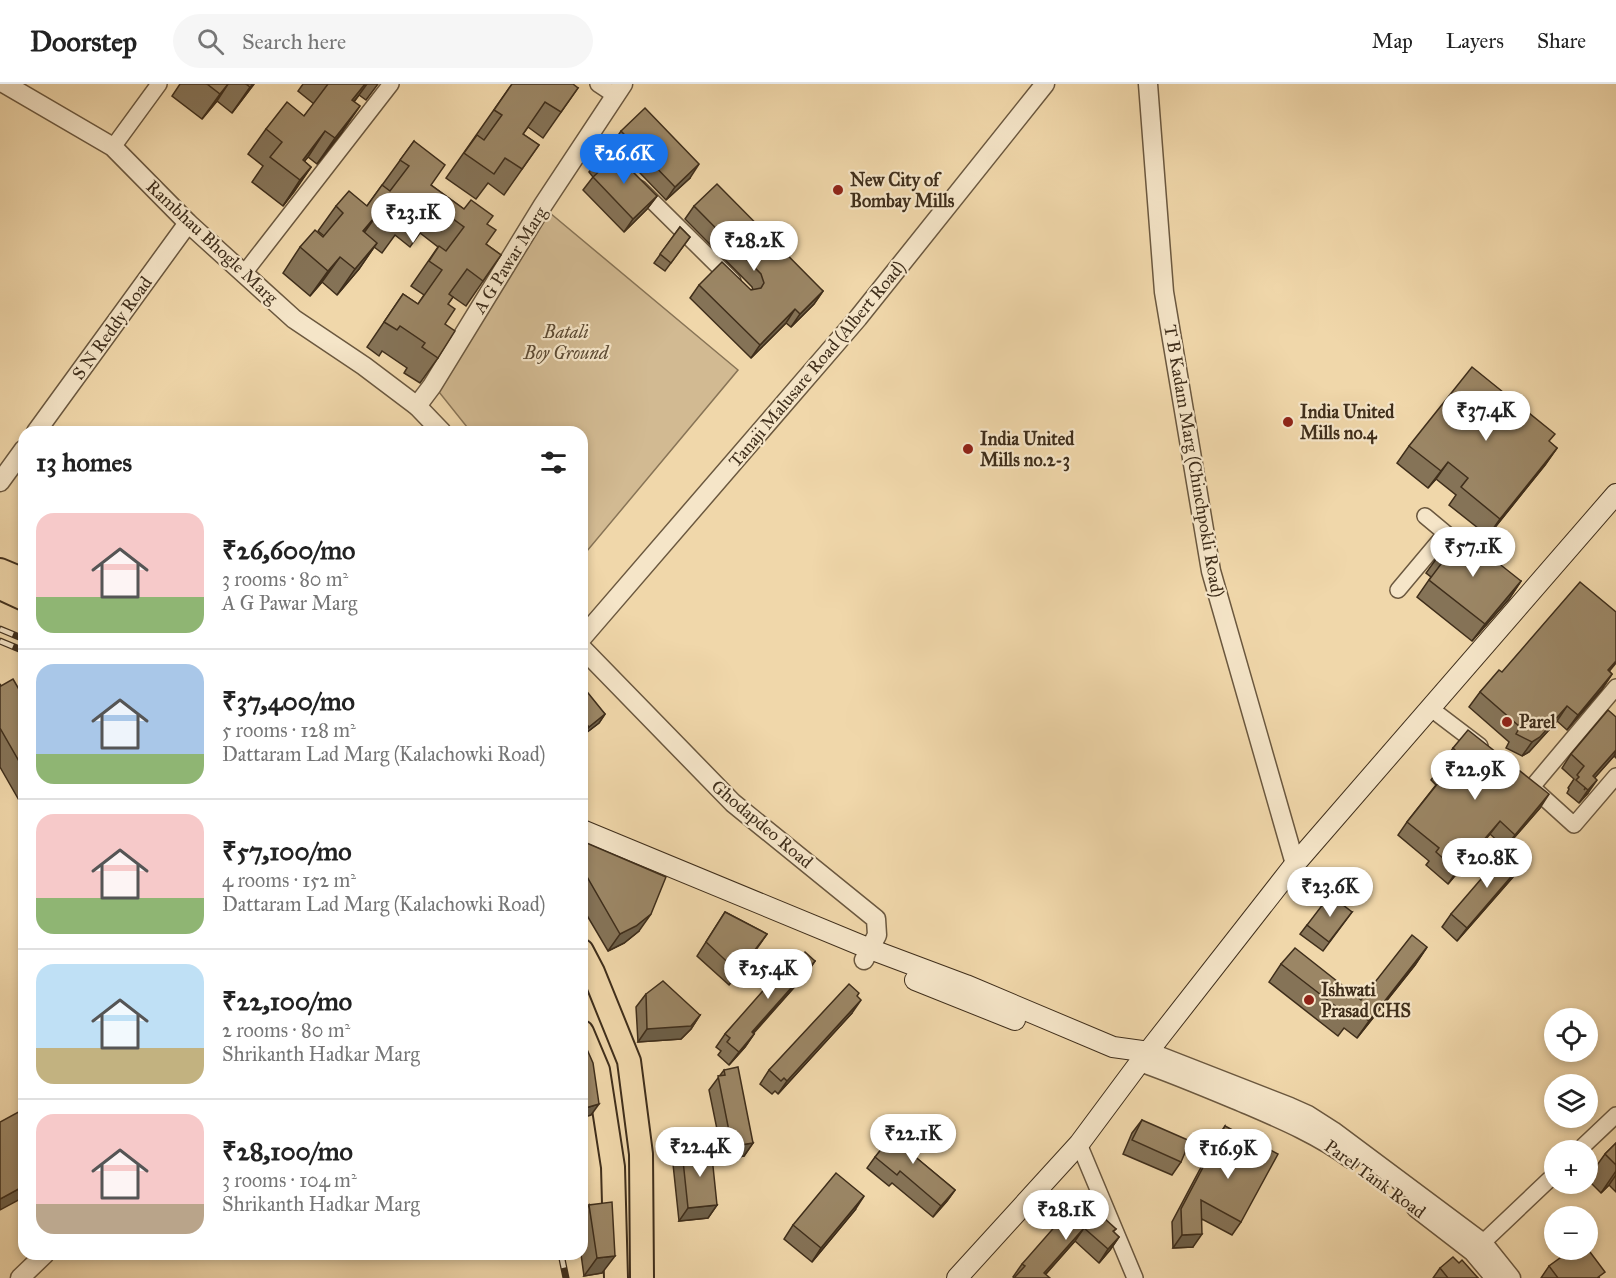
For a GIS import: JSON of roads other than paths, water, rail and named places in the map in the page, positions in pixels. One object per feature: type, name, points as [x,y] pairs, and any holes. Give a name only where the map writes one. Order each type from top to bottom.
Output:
[{"type":"main road","points":[[957,1278],[1079,1144],[1295,864],[1430,708],[1522,593],[1616,494]]},
{"type":"main road","points":[[0,570],[18,578]]},
{"type":"main road","points":[[0,588],[18,596]]},
{"type":"main road","points":[[588,833],[1107,1057],[1144,1057]]},
{"type":"main road","points":[[588,848],[867,955]]},
{"type":"main road","points":[[588,962],[629,1061],[641,1154],[642,1278]]},
{"type":"main road","points":[[588,1046],[598,1070],[613,1167],[616,1278]]},
{"type":"street","name":"Rambhau Bhogle Marg","points":[[5,84],[113,147],[188,223],[245,272],[294,319],[364,366],[417,406]]},
{"type":"street","points":[[113,147],[159,84]]},
{"type":"street","points":[[245,272],[391,84]]},
{"type":"street","points":[[598,84],[620,90]]},
{"type":"street","name":"Tanaji Malusare Road (Albert Road)","points":[[588,631],[858,318],[1045,84]]},
{"type":"street","name":"T B Kadam Marg (Chinchpokli Road)","points":[[1148,84],[1164,292],[1211,571],[1295,864]]},
{"type":"street","name":"A G Pawar Marg","points":[[417,406],[432,386],[543,205],[620,90]]},
{"type":"street","points":[[589,136],[745,294]]},
{"type":"street","name":"S N Reddy Road","points":[[40,426],[188,223]]},
{"type":"street","points":[[417,406],[436,426]]},
{"type":"street","points":[[0,482],[18,457]]},
{"type":"street","points":[[1425,516],[1481,562]]},
{"type":"street","points":[[1398,590],[1445,534]]},
{"type":"street","name":"Ghodapdeo Road","points":[[588,654],[733,803],[876,919],[877,935],[867,955]]},
{"type":"street","points":[[1616,687],[1528,784],[1574,825],[1616,776]]},
{"type":"street","points":[[1430,708],[1488,753]]},
{"type":"street","name":"Parel Tank Road","points":[[1144,1057],[1180,1076],[1278,1118],[1337,1148],[1478,1247],[1495,1278]]},
{"type":"street","points":[[1590,1140],[1616,1115]]},
{"type":"street","points":[[1079,1144],[1135,1278]]},
{"type":"street","points":[[1512,1278],[1478,1247],[1544,1184]]},
{"type":"street","points":[[20,1278],[39,1260]]},
{"type":"railway","points":[[0,629],[18,636]]},
{"type":"railway","points":[[0,641],[18,648]]},
{"type":"railway","points":[[562,1260],[566,1278]]},
{"type":"place","name":"New City of Bombay Mills","points":[[838,190]]},
{"type":"place","name":"India United Mills no.4","points":[[1288,422]]},
{"type":"place","name":"India United Mills no.2-3","points":[[968,449]]},
{"type":"place","name":"Parel","points":[[1507,722]]},
{"type":"place","name":"Ishwati Prasad CHS","points":[[1309,1000]]},
{"type":"park label","name":"Batali Boy Ground","points":[[566,342]]}]
